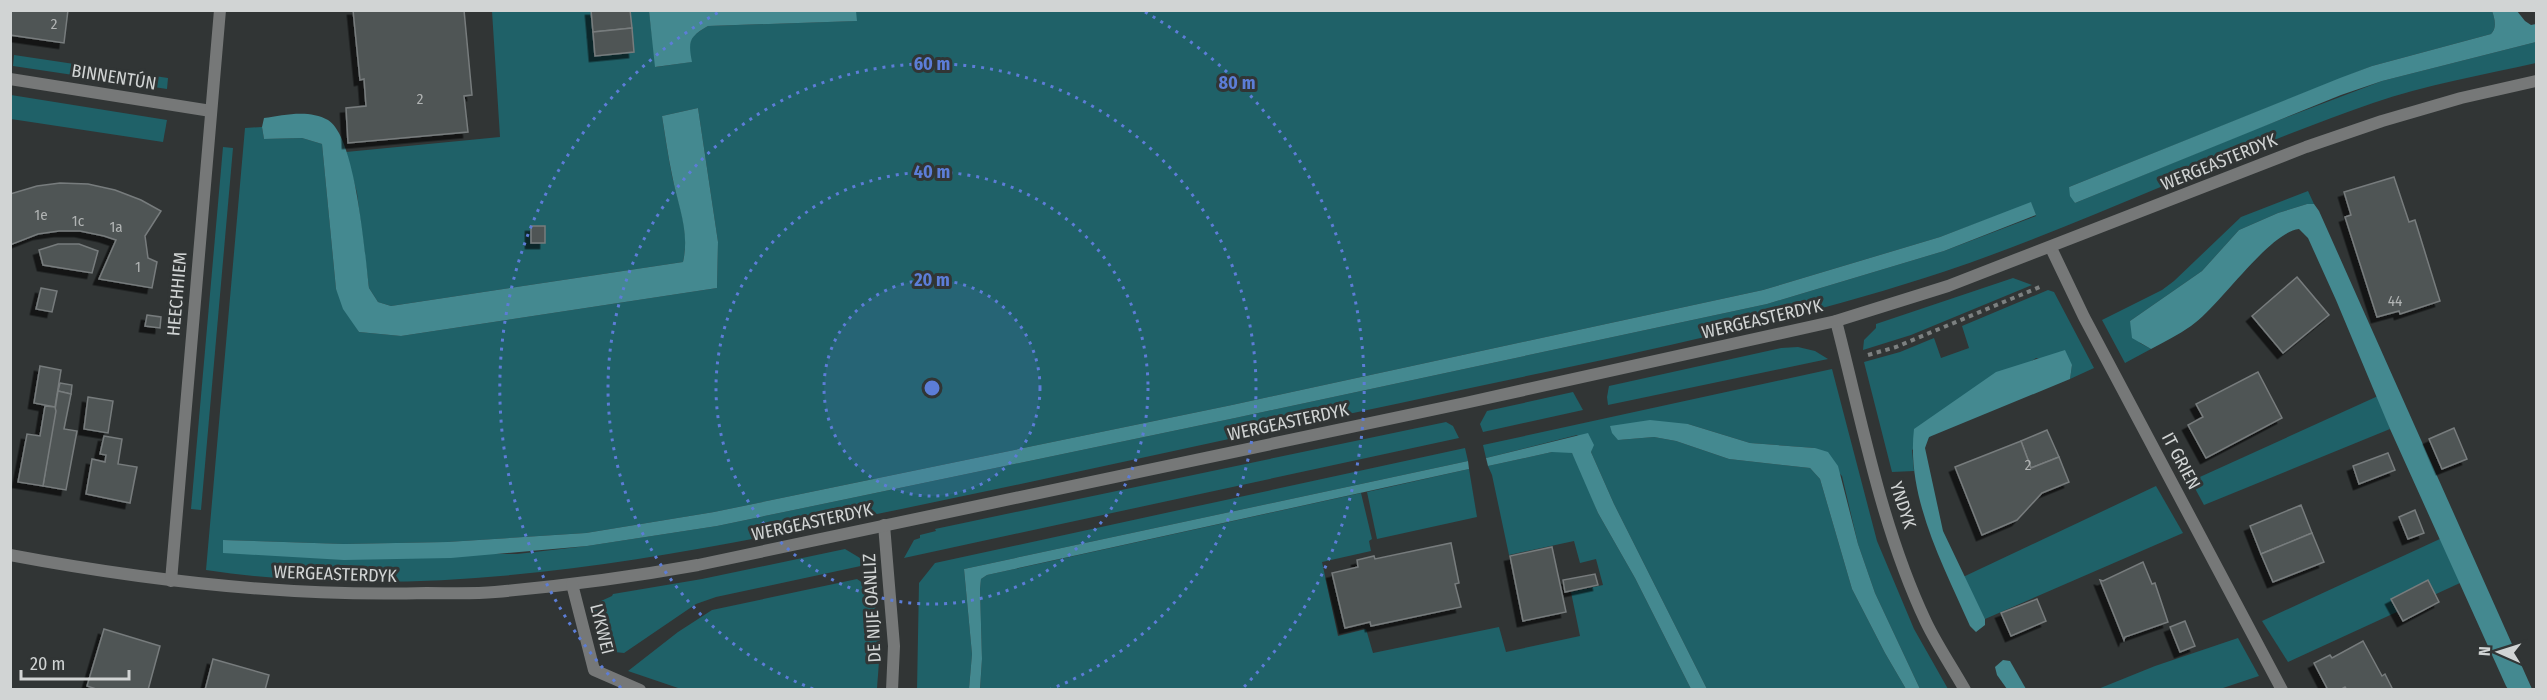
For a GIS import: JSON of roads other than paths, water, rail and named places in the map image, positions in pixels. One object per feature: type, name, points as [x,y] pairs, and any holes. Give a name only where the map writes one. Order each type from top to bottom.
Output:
[{"type":"street","name":"HEECHHIEM","points":[[171,580],[220,10]]},
{"type":"street","name":"BINNENTÚN","points":[[10,80],[211,111]]},
{"type":"street","name":"WERGEASTERDYK","points":[[10,555],[171,580],[268,590],[391,595],[493,592],[572,584],[698,565],[1453,405],[1836,321],[1948,286],[2371,124],[2461,98],[2536,81]]},
{"type":"street","name":"IT GRIEN","points":[[2051,248],[2282,690]]},
{"type":"street","name":"YNDYK","points":[[1836,321],[1879,492],[1905,568],[1926,622],[1965,690]]},
{"type":"street","name":"DE NIJE OANLIZ","points":[[885,525],[894,646],[892,690]]},
{"type":"street","name":"LYKWEI","points":[[572,584],[594,670],[640,690]]}]
